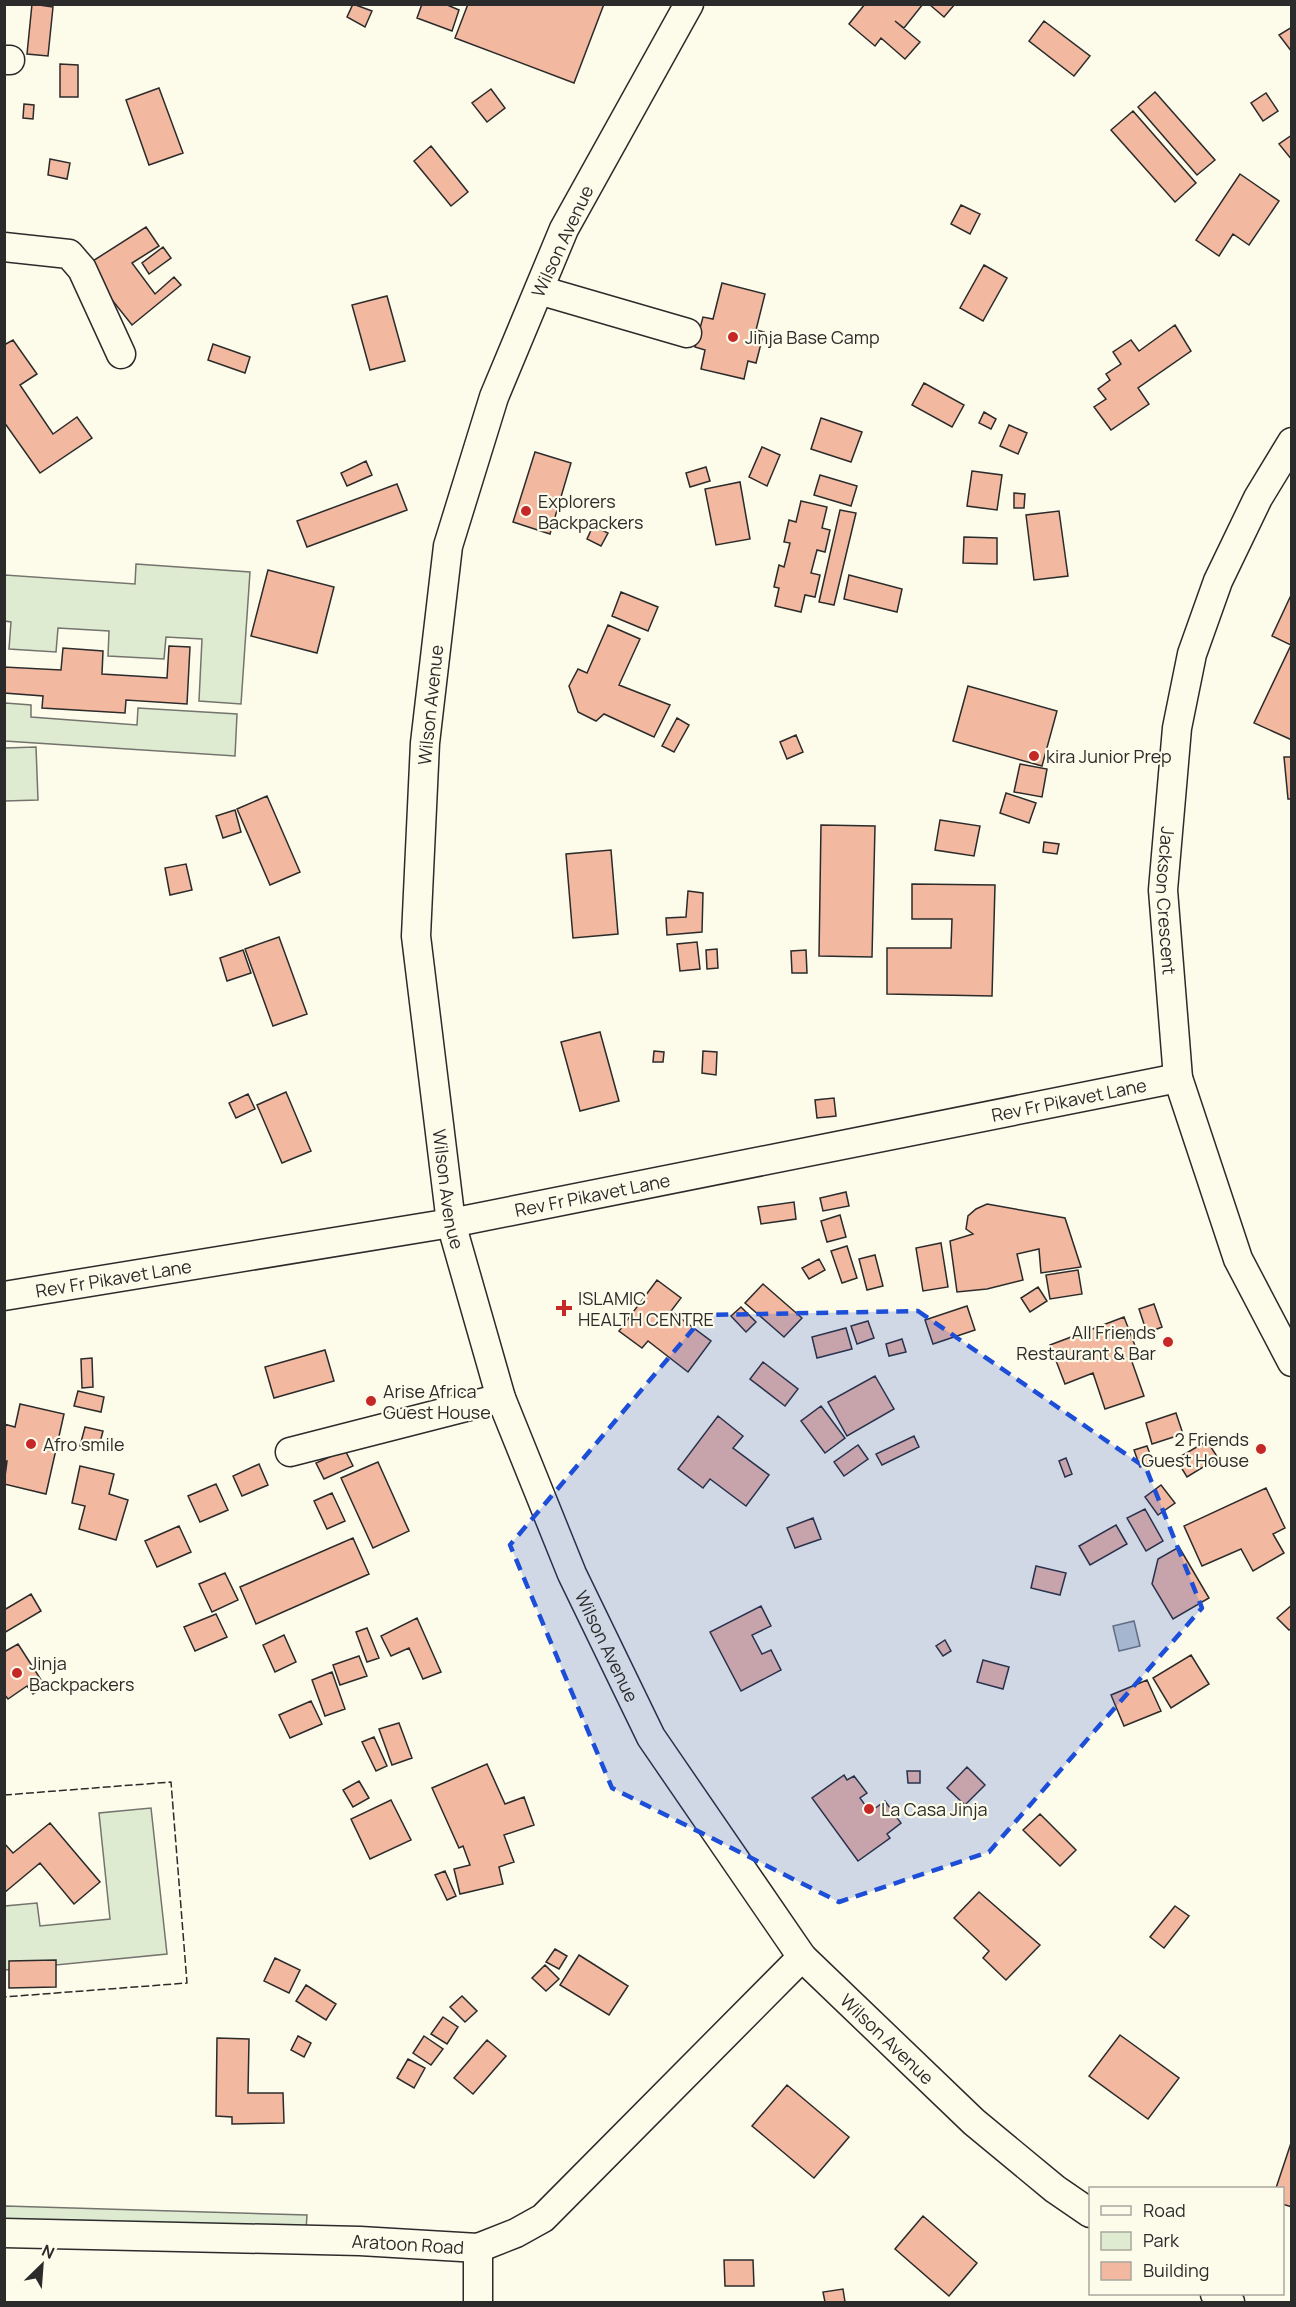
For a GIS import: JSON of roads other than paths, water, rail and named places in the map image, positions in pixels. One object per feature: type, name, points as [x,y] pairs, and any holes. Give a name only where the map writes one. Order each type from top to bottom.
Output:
[{"type":"street","name":"Wilson Avenue","points":[[689,4],[564,229],[494,397],[448,546],[425,743],[416,936],[451,1223],[501,1398],[572,1575],[651,1737],[802,1958],[974,2122],[1055,2189],[1089,2212]]},
{"type":"street","points":[[4,247],[69,254],[82,270],[121,354]]},
{"type":"street","points":[[538,290],[687,333]]},
{"type":"street","name":"Jackson Crescent","points":[[1292,442],[1258,498],[1218,581],[1192,654],[1177,728],[1163,890],[1178,1078],[1238,1259],[1292,1362]]},
{"type":"street","name":"Rev Fr Pikavet Lane","points":[[4,1296],[451,1223],[1178,1078]]},
{"type":"street","points":[[290,1452],[501,1398]]},
{"type":"street","name":"Aratoon Road","points":[[4,2233],[360,2241],[478,2248],[516,2233],[543,2218],[802,1958]]},
{"type":"street","points":[[477,2302],[478,2248]]},
{"type":"place","name":"Jinja Base Camp","points":[[733,337]]},
{"type":"place","name":"Explorers Backpackers","points":[[526,511]]},
{"type":"place","name":"kira Junior Prep","points":[[1034,756]]},
{"type":"place","name":"ISLAMIC HEALTH CENTRE","points":[[564,1308]]},
{"type":"place","name":"All Friends Restaurant & Bar","points":[[1168,1342]]},
{"type":"place","name":"Arise Africa Guest House","points":[[371,1401]]},
{"type":"place","name":"Afro smile","points":[[31,1444]]},
{"type":"place","name":"2 Friends Guest House","points":[[1261,1449]]},
{"type":"place","name":"Jinja Backpackers","points":[[17,1673]]},
{"type":"place","name":"La Casa Jinja","points":[[869,1809]]}]
